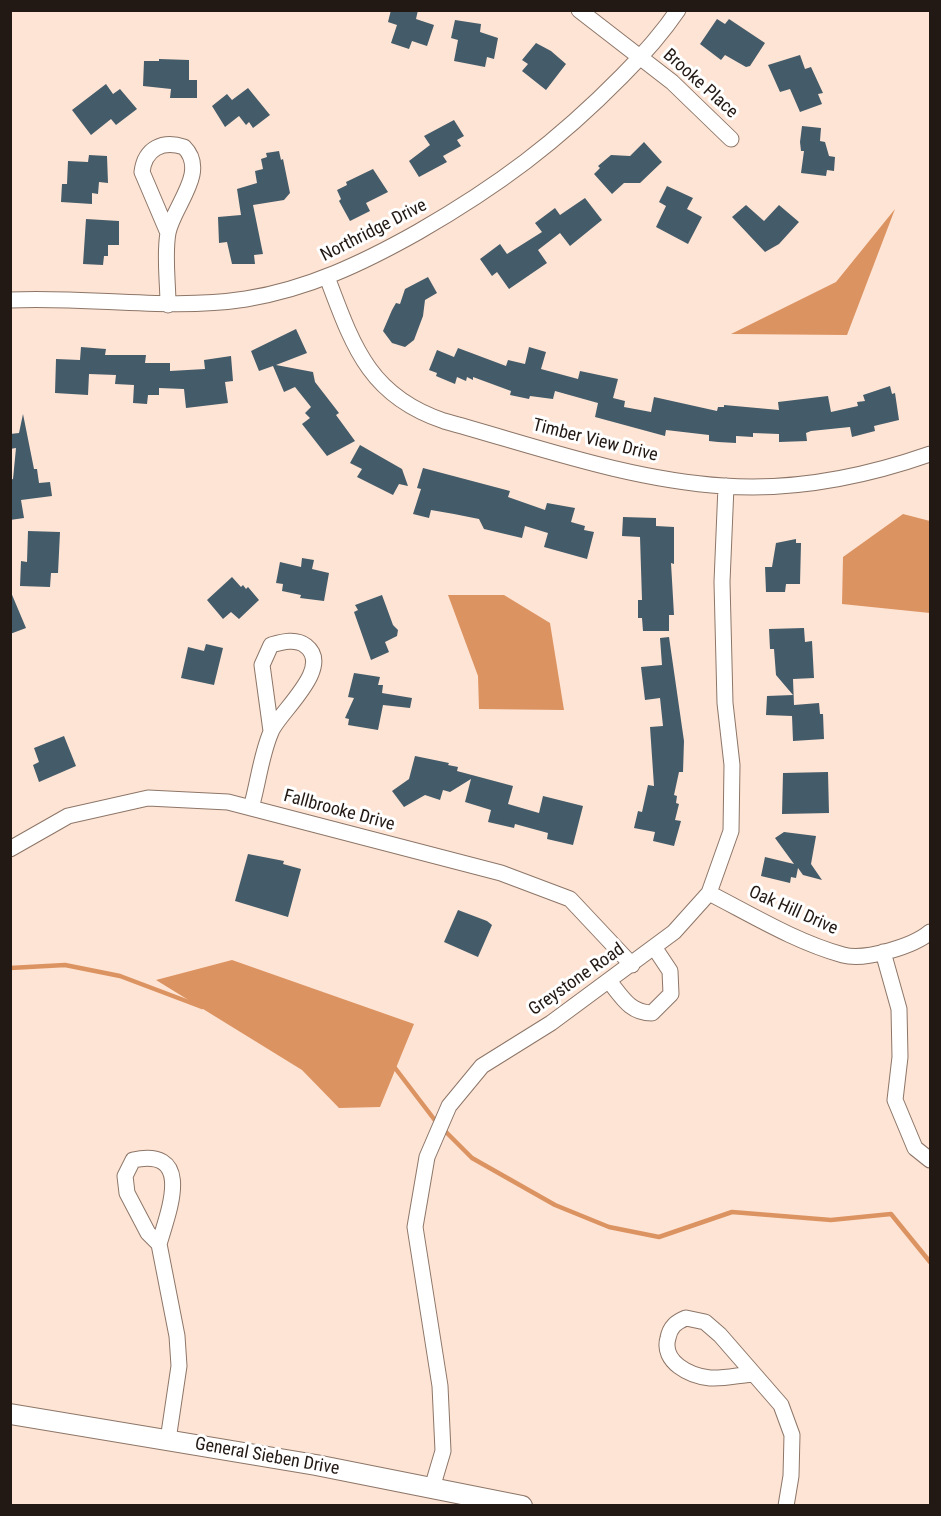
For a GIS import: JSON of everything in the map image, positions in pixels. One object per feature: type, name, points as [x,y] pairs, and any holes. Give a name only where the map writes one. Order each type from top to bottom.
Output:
[{"type":"street","name":"Brooke Place","points":[[579,10],[691,98],[731,139]]},
{"type":"street","name":"Northridge Drive","points":[[10,300],[62,299],[168,304],[246,299],[327,277],[376,256],[497,184],[556,140],[642,58],[678,10]]},
{"type":"street","points":[[168,233],[186,192],[193,158],[184,147],[165,144],[150,152],[143,163],[142,172],[168,233],[168,304]]},
{"type":"street","name":"Timber View Drive","points":[[327,277],[363,364],[386,389],[412,409],[444,421],[626,471],[671,480],[726,486],[784,486],[837,479],[930,454]]},
{"type":"street","name":"Greystone Road","points":[[432,1488],[443,1451],[440,1386],[415,1227],[427,1157],[449,1106],[482,1066],[551,1023],[674,932],[709,893],[731,831],[732,765],[725,703],[722,582],[726,486]]},
{"type":"street","points":[[251,808],[271,731],[262,665],[264,656],[271,645],[288,641],[299,643],[306,646],[312,653],[313,666],[308,683],[271,731]]},
{"type":"street","name":"Fallbrooke Drive","points":[[10,849],[68,816],[148,798],[228,802],[501,873],[570,899],[632,965]]},
{"type":"street","name":"Oak Hill Drive","points":[[709,893],[787,934],[845,956],[884,952],[921,939],[930,932]]},
{"type":"street","points":[[609,981],[631,1008],[642,1013],[652,1013],[671,994],[670,971],[654,947]]},
{"type":"street","points":[[884,952],[899,1009],[900,1057],[895,1100],[915,1148],[930,1160]]},
{"type":"street","points":[[159,1244],[148,1233],[127,1193],[125,1176],[133,1160],[147,1157],[158,1159],[169,1167],[173,1177],[173,1195],[159,1244],[177,1336],[179,1366],[168,1440]]},
{"type":"street","points":[[753,1374],[710,1378],[686,1371],[673,1362],[667,1352],[667,1339],[672,1326],[686,1318],[705,1322],[739,1354],[753,1374],[781,1405],[792,1435],[791,1476],[786,1506]]},
{"type":"street","name":"General Sieben Drive","points":[[10,1414],[168,1440],[522,1506]]},
{"type":"shaded area","points":[[895,209],[847,335],[731,334],[836,282]]},
{"type":"shaded area","points":[[903,514],[930,521],[930,613],[842,604],[843,557]]},
{"type":"shaded area","points":[[448,595],[504,595],[550,623],[564,710],[479,709],[478,676]]},
{"type":"shaded area","points":[[232,960],[414,1024],[380,1107],[339,1108],[302,1070],[156,980]]},
{"type":"building","points":[[391,10],[418,10],[416,19],[434,25],[427,46],[412,41],[409,49],[391,43],[397,25],[388,22]]},
{"type":"building","points":[[717,19],[725,24],[729,19],[765,43],[750,66],[746,67],[725,55],[721,60],[700,44]]},
{"type":"building","points":[[455,20],[481,24],[480,32],[498,38],[494,59],[487,57],[485,67],[454,61],[458,40],[451,38]]},
{"type":"building","points":[[536,43],[551,51],[566,64],[546,90],[522,71],[528,64],[522,60]]},
{"type":"building","points":[[800,55],[805,69],[811,67],[823,93],[818,94],[822,104],[800,112],[790,89],[780,92],[768,65]]},
{"type":"building","points":[[159,59],[189,60],[189,80],[197,80],[197,98],[170,98],[171,89],[143,86],[144,61],[159,61]]},
{"type":"building","points":[[106,84],[113,94],[120,89],[137,109],[116,125],[111,119],[91,135],[72,110]]},
{"type":"building","points":[[248,88],[270,115],[253,128],[249,122],[246,125],[239,116],[225,127],[212,106],[227,94],[232,100]]},
{"type":"building","points":[[454,120],[464,136],[457,140],[461,146],[443,156],[447,162],[419,177],[409,161],[430,145],[424,136]]},
{"type":"building","points":[[802,126],[821,128],[820,141],[825,142],[829,156],[835,157],[834,171],[827,170],[826,176],[801,173],[804,151],[801,151],[800,142]]},
{"type":"building","points":[[644,142],[662,162],[640,183],[624,183],[612,194],[594,174],[600,168],[598,166],[611,155],[630,156]]},
{"type":"building","points":[[279,151],[281,160],[283,159],[290,193],[284,200],[253,205],[263,254],[254,255],[255,264],[232,264],[227,242],[219,243],[218,217],[241,215],[237,189],[257,183],[255,171],[263,169],[261,159],[267,157],[266,153]]},
{"type":"building","points":[[89,155],[107,156],[108,183],[99,182],[98,194],[92,193],[92,204],[61,202],[62,184],[67,184],[68,161],[88,162]]},
{"type":"building","points":[[373,169],[388,192],[366,203],[370,211],[350,221],[339,201],[341,199],[337,190],[347,185],[346,182]]},
{"type":"building","points":[[667,186],[693,198],[687,209],[702,217],[688,244],[656,227],[666,206],[659,202]]},
{"type":"building","points":[[585,198],[602,220],[570,246],[560,233],[538,250],[547,263],[509,289],[497,272],[492,276],[480,259],[500,244],[507,254],[542,232],[535,223],[555,208],[560,215]]},
{"type":"building","points":[[746,205],[764,221],[779,205],[799,222],[779,244],[765,252],[732,217]]},
{"type":"building","points":[[86,219],[119,221],[119,245],[108,245],[108,256],[104,256],[103,265],[83,264]]},
{"type":"building","points":[[428,277],[437,293],[425,300],[423,316],[414,340],[405,347],[392,343],[383,331],[392,310],[396,303],[400,304],[405,289]]},
{"type":"building","points":[[296,329],[307,353],[276,365],[313,372],[315,382],[339,413],[336,415],[355,441],[327,456],[302,424],[310,418],[305,413],[311,407],[295,387],[284,392],[273,366],[259,371],[251,351]]},
{"type":"building","points":[[81,347],[106,349],[105,355],[146,355],[145,363],[170,363],[170,371],[205,369],[204,360],[231,356],[233,381],[225,382],[228,403],[186,408],[184,389],[159,388],[159,395],[148,395],[147,404],[133,403],[134,385],[115,384],[116,375],[89,374],[88,395],[55,393],[56,359],[80,360]]},
{"type":"building","points":[[529,347],[546,352],[541,369],[578,379],[580,371],[618,379],[613,398],[625,401],[624,407],[651,412],[654,397],[717,411],[718,407],[724,407],[724,405],[779,410],[778,402],[828,396],[831,412],[858,406],[857,402],[865,401],[863,395],[890,386],[892,394],[895,393],[899,420],[874,426],[875,431],[852,437],[850,427],[811,431],[806,433],[807,441],[779,442],[779,434],[753,433],[753,437],[736,436],[736,443],[718,442],[709,441],[709,435],[666,430],[665,436],[595,417],[598,403],[555,391],[553,399],[530,396],[529,399],[510,395],[511,391],[473,377],[473,380],[467,377],[466,381],[457,377],[455,384],[436,376],[437,373],[429,370],[437,350],[454,357],[458,348],[506,366],[508,360],[525,364]]},
{"type":"building","points":[[23,414],[34,469],[37,469],[39,483],[50,482],[52,496],[21,500],[24,518],[10,520],[10,480],[13,479],[16,448],[10,449],[10,434],[19,433]]},
{"type":"building","points":[[360,445],[402,469],[408,486],[399,484],[393,495],[357,477],[362,469],[350,463]]},
{"type":"building","points":[[423,468],[510,491],[508,497],[545,510],[547,503],[575,508],[571,522],[585,526],[584,530],[594,532],[587,559],[544,547],[548,533],[525,526],[522,538],[484,529],[479,519],[431,510],[429,518],[413,514],[421,489],[417,488]]},
{"type":"building","points":[[623,517],[656,518],[656,526],[674,527],[674,564],[671,563],[674,615],[669,615],[669,631],[643,631],[642,618],[638,618],[638,600],[642,600],[640,537],[622,536]]},
{"type":"building","points":[[28,531],[60,532],[58,573],[51,573],[50,587],[20,586],[21,561],[27,562]]},
{"type":"building","points":[[796,539],[796,543],[801,543],[800,584],[786,584],[785,592],[766,592],[765,567],[772,567],[776,543]]},
{"type":"building","points":[[302,558],[314,560],[312,569],[329,573],[324,601],[300,598],[301,595],[282,591],[283,584],[276,583],[280,562],[301,567]]},
{"type":"building","points":[[232,577],[241,587],[243,585],[246,589],[248,587],[259,600],[239,619],[231,612],[223,619],[207,600]]},
{"type":"building","points":[[10,590],[26,628],[10,634]]},
{"type":"building","points":[[382,595],[393,625],[398,630],[397,636],[385,642],[389,652],[371,660],[354,612],[358,610],[355,605]]},
{"type":"building","points":[[804,628],[805,642],[812,641],[814,678],[793,679],[794,705],[819,703],[820,714],[823,714],[824,739],[793,741],[792,716],[766,715],[767,696],[793,695],[776,675],[774,649],[770,649],[769,629]]},
{"type":"building","points":[[669,637],[684,741],[683,772],[679,772],[674,795],[677,796],[676,803],[679,804],[675,820],[681,821],[674,846],[653,841],[655,832],[634,828],[638,811],[642,812],[648,785],[654,786],[650,727],[663,726],[660,698],[645,700],[641,667],[662,665],[660,638]]},
{"type":"building","points":[[206,644],[223,648],[214,685],[181,678],[188,647],[204,651]]},
{"type":"building","points":[[354,673],[380,677],[378,685],[383,685],[382,693],[412,698],[410,708],[383,705],[378,730],[348,725],[349,719],[345,718],[354,698],[348,697]]},
{"type":"building","points":[[64,736],[76,766],[39,782],[33,765],[39,762],[34,748]]},
{"type":"building","points":[[415,756],[449,763],[448,765],[458,767],[457,771],[513,786],[508,804],[539,813],[543,796],[583,806],[573,845],[547,839],[548,833],[515,824],[514,828],[488,822],[491,810],[465,802],[471,779],[450,792],[443,790],[440,800],[425,795],[404,807],[392,791],[409,779]]},
{"type":"building","points":[[828,772],[829,813],[782,814],[783,773]]},
{"type":"building","points":[[784,832],[816,836],[811,864],[822,880],[803,875],[798,868],[796,878],[791,877],[790,883],[761,876],[765,857],[794,864],[775,838]]},
{"type":"building","points":[[248,854],[284,861],[283,864],[301,869],[288,917],[235,901]]},
{"type":"building","points":[[458,910],[492,925],[478,957],[444,942]]},
{"type":"waterway","points":[[10,968],[65,965],[120,976],[202,1007]]},
{"type":"waterway","points":[[392,1064],[437,1123]]},
{"type":"waterway","points":[[443,1129],[472,1158],[555,1205],[609,1227],[659,1237],[732,1212],[831,1220],[891,1214],[930,1262]]}]
